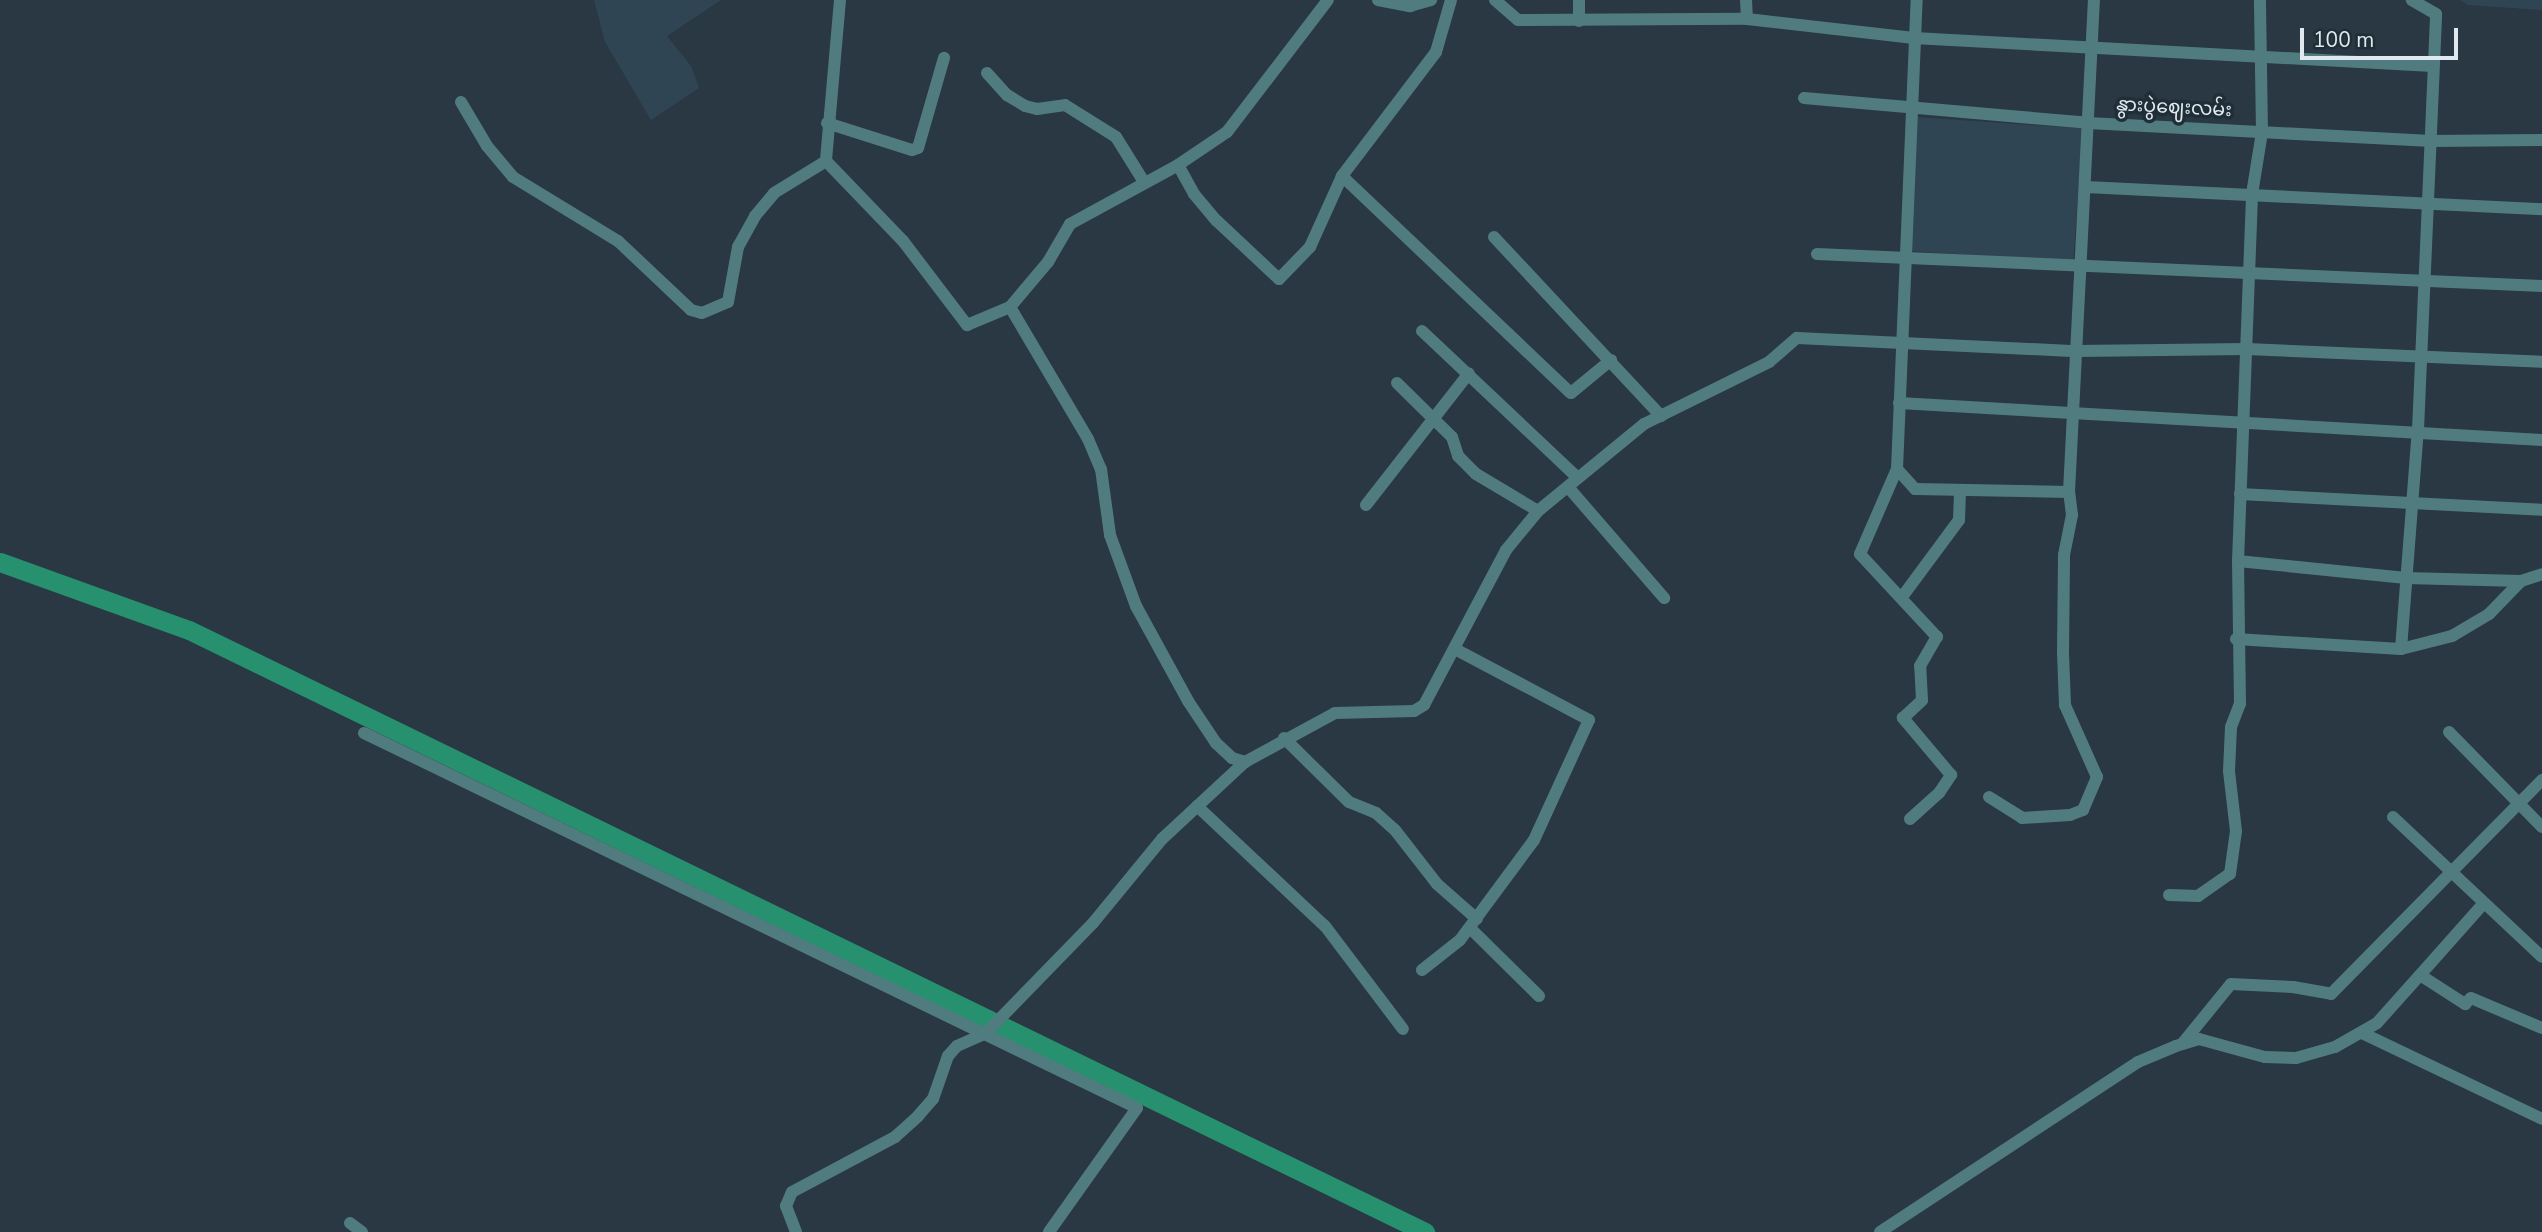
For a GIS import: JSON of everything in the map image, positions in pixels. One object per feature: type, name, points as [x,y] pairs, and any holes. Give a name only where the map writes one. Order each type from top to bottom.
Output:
[{"type":"street","points":[[840,0],[827,123],[826,161],[903,241],[967,325],[1010,307],[1048,262],[1070,224],[1178,165],[1227,132],[1328,0]]},
{"type":"street","points":[[1378,0],[1410,6],[1431,0]]},
{"type":"street","points":[[1178,165],[1217,221],[1279,279],[1310,247],[1342,176],[1436,52],[1451,0]]},
{"type":"street","points":[[1494,0],[1518,20],[1747,19],[1914,38],[2432,66]]},
{"type":"street","points":[[1578,0],[1579,21]]},
{"type":"street","points":[[1746,0],[1747,19]]},
{"type":"street","points":[[1910,819],[1951,775],[1903,718],[1922,700],[1920,666],[1937,638],[1860,554],[1897,470],[1917,0]]},
{"type":"street","points":[[1989,797],[2022,818],[2070,815],[2083,810],[2097,777],[2065,705],[2064,555],[2072,515],[2069,492],[2086,187],[2089,48],[2094,0]]},
{"type":"street","points":[[2169,895],[2198,896],[2230,874],[2235,831],[2230,771],[2231,727],[2240,704],[2236,639],[2252,194],[2263,132],[2260,0]]},
{"type":"street","points":[[2401,649],[2418,430],[2427,141],[2436,14],[2412,0]]},
{"type":"street","points":[[827,123],[912,150],[918,148],[944,58]]},
{"type":"street","points":[[987,73],[1007,95],[1025,106],[1065,106],[1116,137],[1144,182]]},
{"type":"street","name":"နွားပွဲဈေးလမ်း","points":[[1804,98],[1912,110],[2088,123],[2427,141],[2542,140]]},
{"type":"street","points":[[461,102],[487,146],[513,177],[618,241],[691,310],[702,313],[728,302],[738,247],[755,216],[774,193],[826,161]]},
{"type":"street","points":[[1342,176],[1571,393],[1611,360]]},
{"type":"street","points":[[2086,187],[2252,194],[2425,206],[2542,209]]},
{"type":"street","points":[[1494,237],[1661,416]]},
{"type":"street","points":[[1817,254],[2542,286]]},
{"type":"street","points":[[1010,307],[1088,439],[1101,469],[1110,535],[1153,640],[1216,743],[1232,758],[1245,762]]},
{"type":"street","points":[[1422,331],[1578,478]]},
{"type":"street","points":[[796,1232],[786,1206],[792,1192],[895,1137],[933,1100],[948,1056],[964,1040],[986,1033],[997,1018],[1093,923],[1162,839],[1245,762],[1284,738],[1335,713],[1414,711],[1429,697],[1506,550],[1538,511],[1644,424],[1769,362],[1797,338],[2076,351],[2248,349],[2542,362]]},
{"type":"street","points":[[1367,505],[1425,434],[1433,417],[1469,373]]},
{"type":"street","points":[[1397,383],[1452,437],[1458,456],[1476,474],[1538,511]]},
{"type":"street","points":[[1899,403],[2244,424],[2418,430],[2542,440]]},
{"type":"street","points":[[1897,470],[1915,489],[2069,492]]},
{"type":"street","points":[[1568,487],[1664,598]]},
{"type":"street","points":[[1902,597],[1959,520],[1959,490]]},
{"type":"street","points":[[2240,494],[2542,510]]},
{"type":"street","points":[[2238,561],[2406,578],[2521,581],[2542,574]]},
{"type":"street","points":[[2236,639],[2401,649],[2452,636],[2489,614],[2521,581]]},
{"type":"street","points":[[1422,970],[1473,924],[1534,840],[1589,720],[1455,649]]},
{"type":"street","points":[[2449,732],[2542,827]]},
{"type":"street","points":[[364,733],[1137,1108],[1049,1232]]},
{"type":"street","points":[[1284,738],[1349,802],[1376,813],[1395,830],[1437,884],[1539,996]]},
{"type":"street","points":[[2182,1044],[2231,984],[2293,987],[2331,994],[2542,780]]},
{"type":"street","points":[[1197,806],[1325,926],[1403,1029]]},
{"type":"street","points":[[2393,817],[2449,874],[2542,957]]},
{"type":"street","points":[[1880,1232],[2138,1062],[2199,1039],[2265,1057],[2296,1058],[2362,1033],[2377,1023],[2484,903]]},
{"type":"street","points":[[2420,975],[2465,1004],[2471,998],[2542,1028]]},
{"type":"street","points":[[2362,1033],[2542,1119]]},
{"type":"street","points":[[350,1223],[362,1232]]},
{"type":"shaded area","points":[[594,0],[721,0],[667,36],[691,66],[699,88],[651,120],[605,42]]},
{"type":"shaded area","points":[[2460,0],[2542,0],[2542,10],[2468,5]]},
{"type":"shaded area","points":[[1917,117],[2083,129],[2073,262],[1908,251]]},
{"type":"waterway","points":[[0,562],[189,630],[1425,1232]]}]
